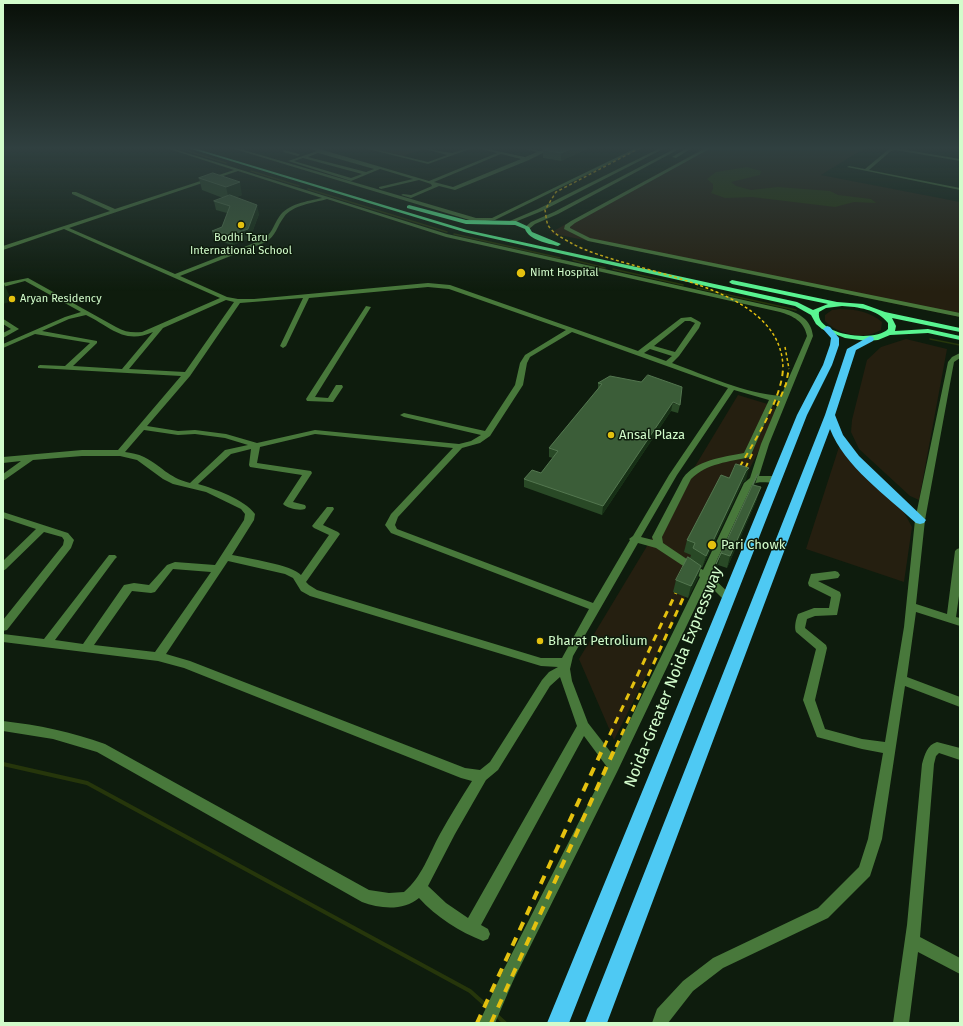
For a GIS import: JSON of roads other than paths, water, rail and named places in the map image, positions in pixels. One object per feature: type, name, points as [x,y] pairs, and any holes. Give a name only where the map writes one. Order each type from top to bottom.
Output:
[{"type":"highway","name":"Noida-Greater Noida Expressway","points":[[560,1018],[802,414],[834,349],[835,338],[827,329]]},
{"type":"highway","points":[[596,1023],[830,415],[852,349],[870,339]]},
{"type":"highway","points":[[830,415],[838,434],[861,465],[920,520]]},
{"type":"main road","points":[[347,196],[466,231],[797,304],[807,308],[827,329],[847,336],[870,339],[886,336],[893,328],[892,323],[881,314]]},
{"type":"main road","points":[[370,196],[466,222],[496,224],[508,223],[522,225],[547,242],[837,304],[860,306],[881,314],[960,330]]},
{"type":"main road","points":[[493,237],[487,233],[487,229],[496,224]]},
{"type":"main road","points":[[503,239],[520,238],[528,230]]},
{"type":"main road","points":[[815,316],[816,311],[821,308],[837,304]]},
{"type":"main road","points":[[891,332],[928,331],[960,338]]},
{"type":"street","points":[[81,196],[115,211]]},
{"type":"street","points":[[3,248],[160,196]]},
{"type":"street","points":[[319,196],[446,236],[783,310],[794,314],[806,323],[810,329],[810,336],[747,455],[699,468],[691,472],[657,537],[659,545]]},
{"type":"street","points":[[394,196],[476,220],[493,219],[541,196]]},
{"type":"street","points":[[508,223],[540,210],[566,196]]},
{"type":"street","points":[[607,196],[567,226],[567,229],[585,239],[960,315]]},
{"type":"street","points":[[528,230],[533,223],[586,197],[603,198]]},
{"type":"street","points":[[175,276],[264,241],[274,234],[281,216],[284,213],[290,209],[326,198]]},
{"type":"street","points":[[391,202],[406,199]]},
{"type":"street","points":[[65,228],[225,298],[238,301],[254,301],[409,286],[441,285],[450,287],[775,401]]},
{"type":"street","points":[[3,240],[13,245]]},
{"type":"street","points":[[561,251],[567,262]]},
{"type":"street","points":[[3,285],[26,279],[128,335],[143,334],[225,298]]},
{"type":"street","points":[[678,287],[698,281]]},
{"type":"street","points":[[283,346],[306,296]]},
{"type":"street","points":[[120,453],[187,374],[238,301]]},
{"type":"street","points":[[339,388],[330,400],[310,399],[368,308]]},
{"type":"street","points":[[3,346],[67,318],[87,313]]},
{"type":"street","points":[[639,354],[683,319],[686,318],[697,321],[698,323],[677,355],[667,364]]},
{"type":"street","points":[[3,321],[16,329],[3,336]]},
{"type":"street","points":[[124,370],[160,327]]},
{"type":"street","points":[[192,484],[224,454],[256,445],[315,432],[459,446],[474,444],[487,434],[519,385],[522,377],[523,361],[527,356],[571,330]]},
{"type":"street","points":[[34,332],[95,342],[67,368]]},
{"type":"street","points":[[648,346],[677,355]]},
{"type":"street","points":[[660,1023],[663,1015],[688,986],[718,963],[823,913],[865,872],[875,839],[909,627],[920,520],[951,362],[954,358],[960,355]]},
{"type":"street","points":[[40,367],[187,374]]},
{"type":"street","points":[[614,766],[583,726],[566,680],[564,666],[568,655],[594,607],[634,539],[677,468],[732,387]]},
{"type":"street","points":[[754,479],[765,444],[775,401]]},
{"type":"street","points":[[404,415],[487,434]]},
{"type":"street","points":[[142,427],[178,433],[195,432],[226,436],[256,445]]},
{"type":"street","points":[[256,445],[253,465],[308,473],[287,504],[302,507]]},
{"type":"street","points":[[459,446],[394,516],[390,525],[394,531],[594,607]]},
{"type":"street","points":[[3,460],[90,453],[120,453],[140,458],[166,477],[176,482],[192,484],[209,490],[244,507],[250,514],[249,520],[226,557],[158,657]]},
{"type":"street","points":[[3,478],[30,458]]},
{"type":"street","points":[[677,468],[691,472]]},
{"type":"street","points":[[487,1023],[508,976],[614,766],[706,576],[748,483],[754,479],[776,479]]},
{"type":"street","points":[[301,582],[335,534],[317,526],[330,509]]},
{"type":"street","points":[[3,515],[64,535],[69,540],[68,546],[3,627]]},
{"type":"street","points":[[3,566],[42,528]]},
{"type":"street","points":[[634,539],[659,545],[706,576],[728,597]]},
{"type":"street","points":[[911,606],[955,621],[960,550]]},
{"type":"street","points":[[47,643],[112,556]]},
{"type":"street","points":[[226,557],[296,574],[305,588],[314,593],[541,662],[564,666]]},
{"type":"street","points":[[86,648],[128,588],[138,586],[151,590],[170,567],[175,565],[218,569]]},
{"type":"street","points":[[835,575],[814,577],[812,583],[836,595],[833,612],[814,612],[802,617],[800,629],[822,648],[809,700],[821,733],[862,744],[889,748]]},
{"type":"street","points":[[3,638],[158,657],[186,664],[465,774],[482,776]]},
{"type":"street","points":[[3,726],[42,731],[77,739],[100,748],[367,898],[390,901],[409,897],[419,887],[482,776],[494,766],[546,682],[564,666]]},
{"type":"street","points":[[900,679],[960,702]]},
{"type":"street","points":[[419,887],[433,903],[454,919],[477,931],[583,726]]},
{"type":"street","points":[[901,1023],[912,941],[928,764],[931,753],[937,747],[960,754]]},
{"type":"street","points":[[912,941],[960,966]]},
{"type":"waterway","points":[[330,196],[447,232]]},
{"type":"waterway","points":[[454,234],[560,258]]},
{"type":"waterway","points":[[573,260],[605,268]]},
{"type":"waterway","points":[[613,269],[683,285]]},
{"type":"waterway","points":[[697,288],[796,310]]},
{"type":"waterway","points":[[930,339],[960,345]]},
{"type":"waterway","points":[[3,764],[87,783],[470,991],[489,1008]]},
{"type":"waterway","points":[[495,1014],[505,1023]]},
{"type":"railway","points":[[554,196],[545,210],[548,225],[558,236],[597,254],[699,285],[731,299],[758,317],[776,340],[783,369]]},
{"type":"railway","points":[[785,347],[789,368]]},
{"type":"railway","points":[[777,406],[786,384],[789,368]]},
{"type":"railway","points":[[735,475],[772,409],[781,381],[783,369]]},
{"type":"railway","points":[[741,477],[754,450]]},
{"type":"railway","points":[[604,747],[680,584]]},
{"type":"railway","points":[[616,747],[689,585]]},
{"type":"railway","points":[[477,1023],[604,746]]},
{"type":"railway","points":[[491,1023],[616,746]]},
{"type":"place","name":"Bodhi Taru International School","points":[[241,225]]},
{"type":"place","name":"Nimt Hospital","points":[[521,273]]},
{"type":"place","name":"Aryan Residency","points":[[12,299]]},
{"type":"place","name":"Ansal Plaza","points":[[611,435]]},
{"type":"place","name":"Pari Chowk","points":[[712,545]]},
{"type":"place","name":"Bharat Petrolium","points":[[540,641]]}]
